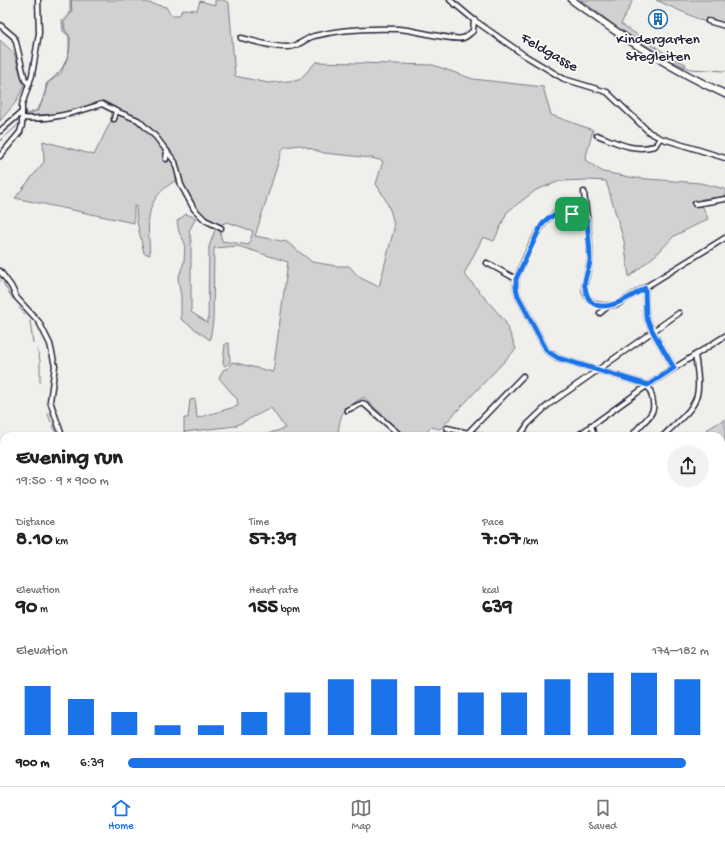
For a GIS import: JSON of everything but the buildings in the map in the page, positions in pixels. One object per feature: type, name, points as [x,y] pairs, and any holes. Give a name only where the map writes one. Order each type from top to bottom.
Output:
[{"type":"main road","points":[[572,0],[619,34],[667,64],[725,94]]},
{"type":"street","points":[[0,156],[20,132],[23,118],[22,112],[39,33],[38,0]]},
{"type":"street","name":"Feldgasse","points":[[450,0],[474,20],[524,55],[564,79],[607,92],[649,132],[660,138],[725,158]]},
{"type":"street","points":[[241,38],[286,47],[297,45],[304,39],[313,36],[354,30],[400,29],[418,31],[454,39],[465,38],[472,31],[474,20]]},
{"type":"street","points":[[708,21],[725,26]]},
{"type":"street","points":[[0,25],[14,37],[25,80],[29,84]]},
{"type":"street","points":[[23,118],[37,119],[55,117],[102,104],[138,120],[156,137],[175,162],[181,185],[194,209],[205,220],[221,228]]},
{"type":"street","points":[[114,119],[116,111]]},
{"type":"street","points":[[0,131],[22,112]]},
{"type":"street","points":[[597,135],[630,148],[643,149],[655,146],[660,138]]},
{"type":"street","points":[[166,159],[167,151]]},
{"type":"street","points":[[584,192],[590,261],[585,287],[588,299],[596,304],[607,306],[618,304],[725,238]]},
{"type":"street","points":[[694,204],[725,199]]},
{"type":"street","points":[[587,220],[572,214],[559,213],[548,218],[541,226],[516,279],[518,296],[547,351],[558,358],[648,385]]},
{"type":"street","points":[[487,263],[516,279]]},
{"type":"street","points":[[0,271],[11,286],[17,298],[39,322],[50,344],[55,366],[50,398],[61,432]]},
{"type":"street","points":[[645,288],[646,317],[674,368]]},
{"type":"street","points":[[600,313],[607,306]]},
{"type":"street","points":[[523,432],[528,424],[548,405],[680,313]]},
{"type":"street","points":[[582,432],[648,385],[725,336]]},
{"type":"street","points":[[667,432],[692,407],[697,399],[699,387],[695,355]]},
{"type":"street","points":[[469,432],[523,376]]},
{"type":"street","points":[[636,432],[651,415],[654,407],[648,385]]},
{"type":"street","points":[[347,410],[363,403],[396,432]]},
{"type":"street","points":[[591,425],[593,432]]},
{"type":"street","points":[[447,428],[460,432]]},
{"type":"shaded area","points":[[70,0],[136,0],[166,7],[171,15],[180,15],[182,9],[197,10],[200,1],[215,5],[215,0],[223,0],[229,3],[235,76],[268,83],[299,80],[316,62],[433,65],[473,79],[543,87],[551,115],[593,130],[585,160],[603,172],[635,178],[700,183],[725,189],[725,197],[701,199],[708,219],[674,236],[659,252],[629,277],[624,241],[606,181],[560,181],[536,190],[507,212],[494,241],[483,237],[464,274],[505,321],[516,349],[440,429],[431,427],[427,432],[400,432],[364,397],[347,408],[344,412],[340,421],[339,432],[274,432],[285,428],[271,408],[235,426],[184,432],[184,418],[188,418],[190,400],[195,399],[197,418],[238,406],[237,399],[219,378],[223,370],[228,368],[232,362],[273,372],[288,262],[238,246],[214,248],[213,321],[210,340],[181,319],[181,296],[178,279],[184,262],[185,243],[179,232],[177,221],[186,214],[196,218],[189,231],[191,239],[191,312],[208,323],[209,247],[216,227],[219,228],[222,241],[249,245],[253,231],[227,222],[220,225],[208,219],[195,208],[175,181],[157,196],[152,204],[149,222],[150,255],[144,253],[137,222],[136,206],[134,206],[134,223],[15,198],[44,162],[43,141],[94,155],[115,113],[100,102],[75,111],[57,115],[30,118],[26,114],[39,110],[48,83],[61,73],[69,52],[69,36],[63,31],[62,20],[70,12]],"holes":[[[300,145],[324,153],[372,158],[383,161],[376,184],[390,211],[394,229],[379,287],[359,277],[349,266],[336,266],[312,262],[287,242],[255,236],[282,150],[285,147]]]},
{"type":"shaded area","points":[[578,0],[633,0],[621,24],[674,59],[686,64],[684,68],[673,64],[609,23]]},
{"type":"shaded area","points":[[656,0],[725,0],[725,24],[713,19],[705,22]]},
{"type":"shaded area","points":[[0,40],[14,53],[24,86],[16,102],[0,121]]},
{"type":"shaded area","points":[[229,343],[230,362],[225,366],[223,364],[225,344]]},
{"type":"shaded area","points":[[725,419],[725,432],[705,432]]},
{"type":"waterway","points":[[27,116],[32,114],[39,107],[45,94],[46,84],[65,64],[69,51],[70,37],[65,30],[64,22],[72,12],[71,0]]},
{"type":"waterway","points":[[581,0],[622,31],[671,61],[691,69],[725,71]]},
{"type":"waterway","points":[[0,141],[19,124]]},
{"type":"waterway","points":[[3,283],[13,299]]},
{"type":"waterway","points":[[19,308],[25,314]]},
{"type":"waterway","points":[[30,321],[33,343]]},
{"type":"waterway","points":[[37,349],[40,360],[40,382]]},
{"type":"waterway","points":[[48,414],[51,422]]},
{"type":"waterway","points":[[53,425],[56,432]]},
{"type":"place","name":"Kindergarten Stegleiten","points":[[658,19]]},
{"type":"route","points":[[559,213],[572,214],[587,220],[590,261],[585,279],[585,287],[588,299],[596,304],[607,306],[618,304],[645,288],[646,317],[674,368],[648,385],[558,358],[547,351],[518,296],[516,279],[541,226],[548,218],[559,213]]}]
